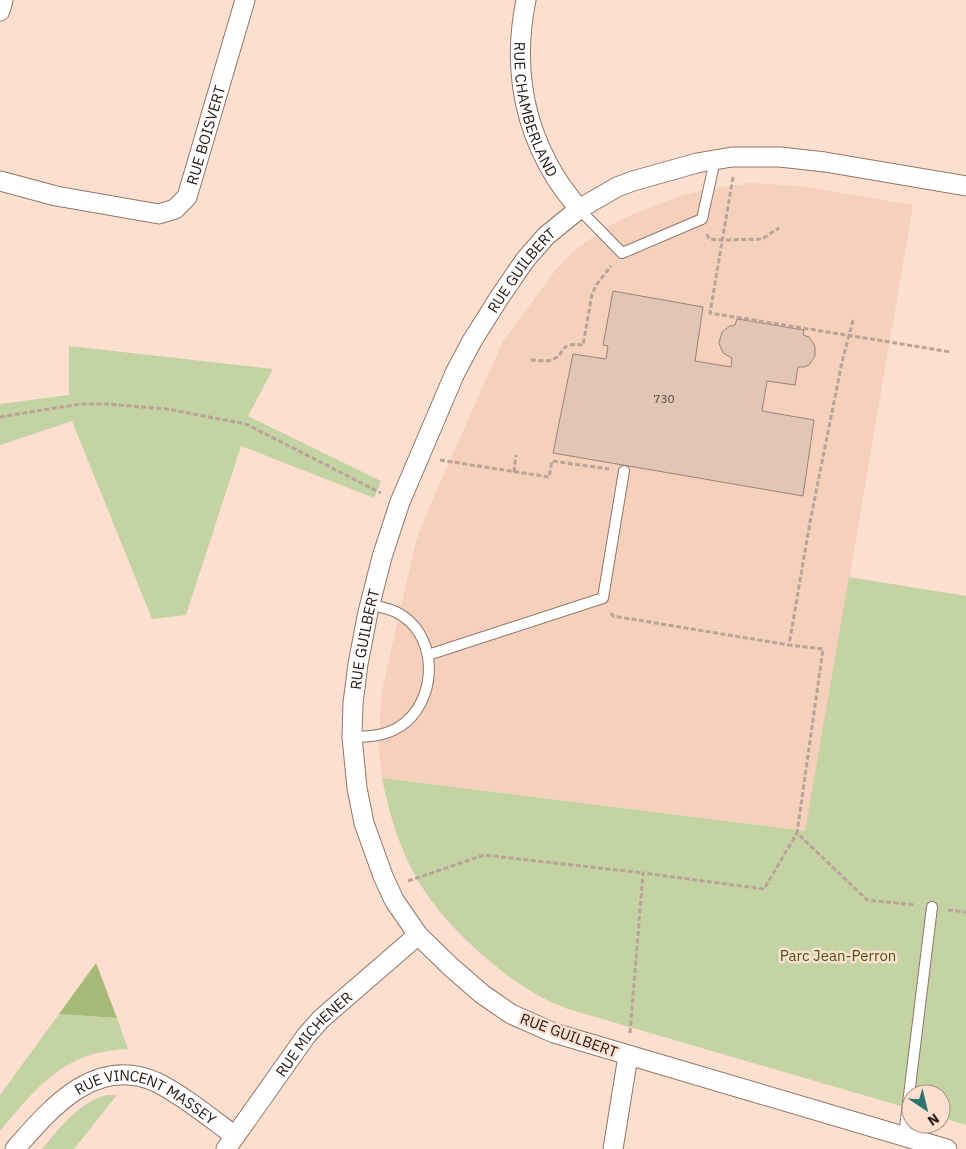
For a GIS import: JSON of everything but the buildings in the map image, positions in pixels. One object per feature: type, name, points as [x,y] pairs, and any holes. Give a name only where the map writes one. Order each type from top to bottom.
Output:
[{"type":"street","points":[[0,11],[3,0]]},
{"type":"street","name":"RUE BOISVERT","points":[[0,181],[56,196],[160,214],[176,209],[187,197],[245,0]]},
{"type":"street","name":"RUE CHAMBERLAND","points":[[526,0],[521,32],[521,76],[528,117],[540,149],[556,179],[579,209]]},
{"type":"street","name":"RUE GUILBERT","points":[[946,1149],[554,1034],[511,1014],[468,982],[418,935],[394,900],[364,823],[356,781],[352,738],[353,704],[358,664],[370,604],[386,542],[400,502],[455,373],[516,272],[546,236],[579,209],[617,187],[681,166],[736,157],[780,157],[825,162],[966,186]]},
{"type":"street","name":"RUE MICHENER","points":[[231,1142],[306,1036],[321,1019],[418,935]]},
{"type":"street","points":[[613,1149],[628,1056]]},
{"type":"street","name":"RUE VINCENT MASSEY","points":[[15,1149],[41,1120],[66,1097],[88,1083],[113,1076],[126,1076],[155,1082],[169,1090],[231,1142]]},
{"type":"lane","points":[[579,209],[622,253],[702,219],[715,160]]},
{"type":"lane","points":[[428,655],[602,598],[624,471]]},
{"type":"lane","points":[[352,738],[373,737],[391,732],[406,722],[418,708],[427,692],[430,674],[428,655],[422,638],[411,624],[397,612],[370,604]]},
{"type":"lane","points":[[904,1136],[932,907]]},
{"type":"path","points":[[736,157],[710,313],[951,352]]},
{"type":"path","points":[[702,219],[709,239],[762,239],[779,228]]},
{"type":"path","points":[[531,360],[550,360],[557,357],[566,346],[573,344],[583,345],[594,288],[622,253]]},
{"type":"path","points":[[789,644],[810,522],[842,362],[853,320]]},
{"type":"path","points":[[0,416],[80,404],[106,404],[167,408],[246,424],[400,502]]},
{"type":"path","points":[[514,472],[516,455]]},
{"type":"path","points":[[419,457],[549,477],[552,461],[624,471]]},
{"type":"path","points":[[388,888],[484,855],[764,889],[797,833],[823,649],[613,616],[602,598]]},
{"type":"path","points":[[797,833],[867,900],[932,907]]},
{"type":"path","points":[[628,1056],[643,874]]},
{"type":"shaded area","points":[[751,183],[799,186],[913,205],[806,831],[382,778],[379,750],[381,696],[414,549],[421,526],[503,341],[557,268],[576,249],[611,225],[638,212],[683,195]]},
{"type":"green space","points":[[69,346],[273,369],[248,416],[381,481],[374,498],[241,446],[186,615],[152,619],[72,421],[0,445],[0,404],[69,395]]},
{"type":"green space","name":"Parc Jean-Perron","points":[[849,577],[966,596],[966,1125],[951,1120],[951,1084],[901,1084],[901,1106],[568,1009],[535,994],[487,959],[465,939],[431,900],[417,879],[396,833],[382,778],[805,831]]},
{"type":"green space","points":[[96,963],[117,1018],[59,1014]]},
{"type":"green space","points":[[59,1014],[117,1018],[128,1049],[106,1051],[86,1056],[69,1064],[40,1086],[0,1131],[0,1095]]},
{"type":"green space","points":[[107,1095],[117,1095],[74,1149],[42,1149],[78,1110],[87,1103]]}]
